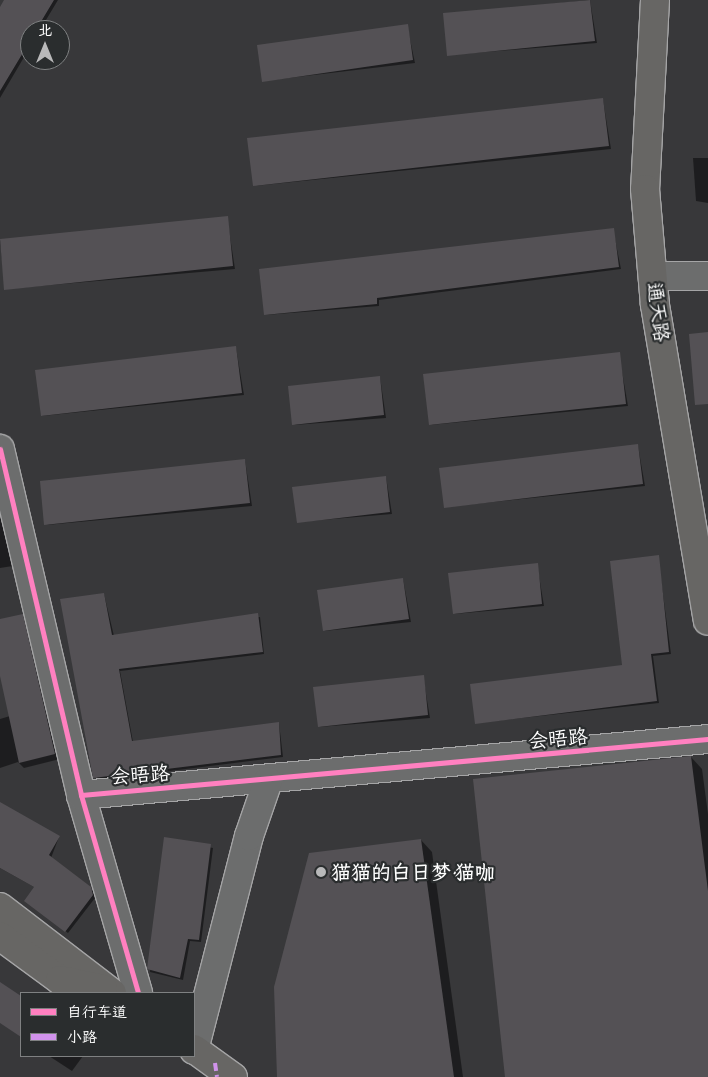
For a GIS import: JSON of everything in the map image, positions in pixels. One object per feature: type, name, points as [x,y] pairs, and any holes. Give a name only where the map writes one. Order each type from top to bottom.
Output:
[{"type":"main road","name":"通天路","points":[[655,0],[646,189],[653,276],[708,621]]},
{"type":"main road","points":[[0,907],[110,992]]},
{"type":"main road","points":[[0,936],[60,980],[110,992]]},
{"type":"street","points":[[653,276],[708,276]]},
{"type":"street","points":[[0,449],[81,795],[138,992]]},
{"type":"street","name":"会晤路","points":[[81,795],[268,781],[708,739]]},
{"type":"street","points":[[210,1063],[249,836],[268,781]]},
{"type":"building","points":[[4,0],[54,0],[42,20],[20,20],[20,58],[0,91],[0,7]]},
{"type":"building","points":[[590,0],[595,41],[447,56],[443,13]]},
{"type":"building","points":[[408,24],[413,60],[262,82],[257,45]]},
{"type":"building","points":[[603,98],[609,146],[253,186],[247,138]]},
{"type":"building","points":[[228,216],[233,266],[4,290],[0,239]]},
{"type":"building","points":[[614,228],[619,267],[377,298],[377,304],[264,315],[259,269]]},
{"type":"building","points":[[708,332],[708,404],[695,405],[689,334]]},
{"type":"building","points":[[236,346],[242,393],[41,416],[35,370]]},
{"type":"building","points":[[620,352],[626,404],[429,425],[423,374]]},
{"type":"building","points":[[380,376],[384,415],[292,425],[288,386]]},
{"type":"building","points":[[638,444],[643,484],[444,508],[439,468]]},
{"type":"building","points":[[245,459],[250,503],[44,525],[40,481]]},
{"type":"building","points":[[386,476],[390,512],[297,523],[292,487]]},
{"type":"building","points":[[659,555],[669,652],[651,654],[657,701],[475,724],[470,684],[622,665],[610,561]]},
{"type":"building","points":[[538,563],[542,604],[453,614],[448,573]]},
{"type":"building","points":[[403,578],[409,619],[323,631],[317,590]]},
{"type":"building","points":[[104,593],[112,635],[258,613],[263,652],[119,669],[132,741],[279,722],[281,755],[93,778],[60,599]]},
{"type":"building","points":[[23,614],[55,754],[19,763],[0,676],[0,619]]},
{"type":"building","points":[[424,675],[428,715],[318,727],[313,687]]},
{"type":"building","points":[[691,756],[708,891],[708,1077],[505,1077],[473,779]]},
{"type":"building","points":[[0,802],[60,836],[49,855],[91,887],[93,895],[65,932],[24,901],[34,887],[0,868]]},
{"type":"building","points":[[164,837],[211,844],[199,940],[188,939],[180,978],[147,969]]},
{"type":"building","points":[[421,839],[454,1077],[277,1077],[274,987],[309,853]]},
{"type":"building","points":[[0,982],[20,995],[20,1036],[0,1023]]},
{"type":"marked path","points":[[215,1063],[217,1077]]},
{"type":"cycle path","points":[[0,449],[81,795],[138,992]]},
{"type":"cycle path","points":[[81,795],[708,739]]},
{"type":"place","name":"猫猫的白日梦·猫咖","points":[[321,872]]}]
